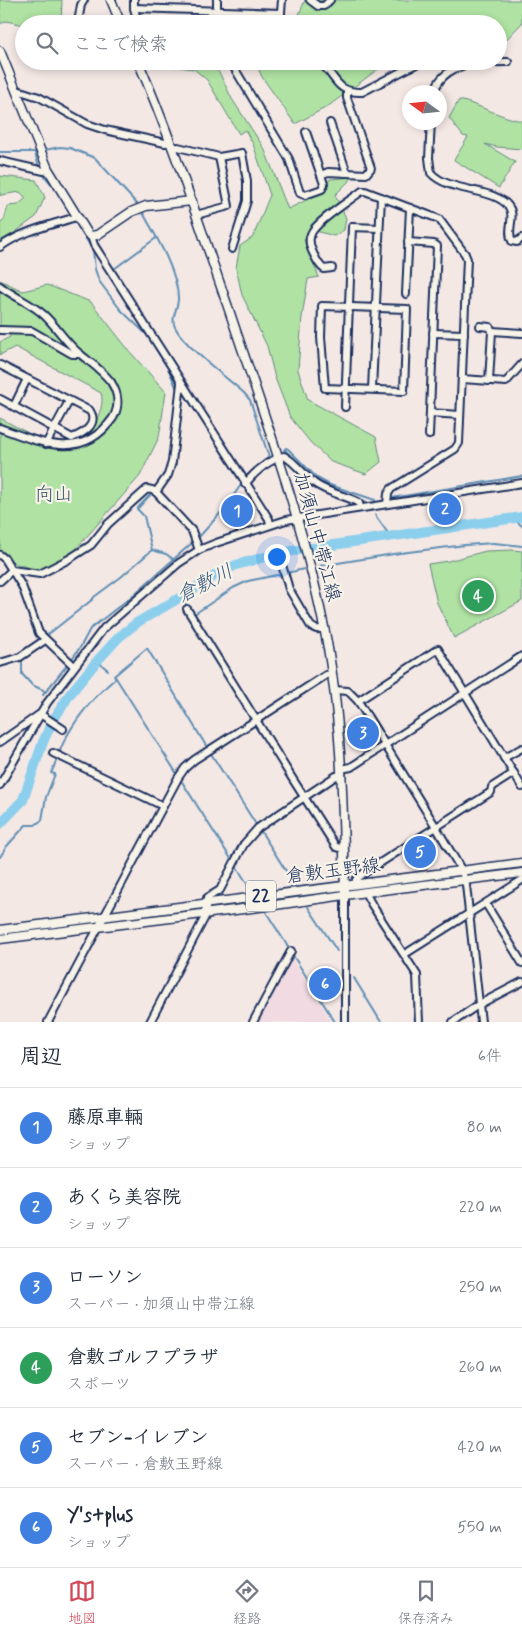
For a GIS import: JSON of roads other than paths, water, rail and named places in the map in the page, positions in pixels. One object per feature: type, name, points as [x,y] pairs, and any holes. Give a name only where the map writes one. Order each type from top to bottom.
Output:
[{"type":"main road","points":[[110,0],[117,15]]},
{"type":"main road","points":[[0,51],[48,169],[76,217],[91,236],[97,235],[131,212],[146,206],[192,201]]},
{"type":"main road","name":"加須山中帯江線","points":[[142,70],[192,201],[298,518],[309,559],[324,628],[334,690],[342,772],[345,895]]},
{"type":"main road","name":"倉敷玉野線","points":[[0,930],[522,863]]},
{"type":"main road","name":"倉敷玉野線","points":[[0,939],[522,873]]},
{"type":"street","points":[[79,15],[84,0]]},
{"type":"street","points":[[134,0],[136,15]]},
{"type":"street","points":[[217,0],[217,15]]},
{"type":"street","points":[[281,15],[282,0]]},
{"type":"street","points":[[310,0],[318,6],[324,6],[330,0]]},
{"type":"street","points":[[134,8],[281,12]]},
{"type":"street","points":[[235,70],[289,160],[300,193],[305,195],[322,189],[324,184],[306,132]]},
{"type":"street","points":[[327,70],[341,88],[346,91],[362,92],[405,70]]},
{"type":"street","points":[[438,85],[445,75],[454,70]]},
{"type":"street","points":[[17,90],[39,97],[70,116],[105,130],[219,157],[242,153],[247,181],[247,201],[232,249]]},
{"type":"street","points":[[321,175],[328,172],[366,174],[371,168],[346,91]]},
{"type":"street","points":[[330,123],[347,173]]},
{"type":"street","points":[[431,130],[429,158],[431,173],[440,181],[502,199],[510,207],[512,214],[510,236],[512,241],[517,242],[522,238]]},
{"type":"street","points":[[196,215],[229,206],[219,157]]},
{"type":"street","points":[[0,161],[44,170],[48,169]]},
{"type":"street","points":[[332,268],[324,269],[320,266],[310,248],[311,232],[340,207],[362,192],[368,191],[439,219],[465,254],[467,260],[459,443],[458,446],[391,489],[388,494],[387,504]]},
{"type":"street","points":[[372,390],[381,196]]},
{"type":"street","points":[[406,294],[410,208]]},
{"type":"street","points":[[0,247],[39,228],[76,217]]},
{"type":"street","points":[[346,407],[352,227],[379,228]]},
{"type":"street","points":[[91,236],[94,245],[270,524]]},
{"type":"street","points":[[408,242],[434,244],[436,246],[429,436]]},
{"type":"street","points":[[0,286],[44,315],[80,354],[91,361],[110,382],[118,400],[115,415],[103,430],[91,439],[60,446],[46,444],[0,428]]},
{"type":"street","points":[[322,306],[348,307],[407,309],[404,391],[325,388],[321,338],[322,306]]},
{"type":"street","points":[[480,326],[490,327],[492,331],[489,381]]},
{"type":"street","points":[[0,330],[32,332],[72,354],[80,354]]},
{"type":"street","points":[[492,331],[522,333]]},
{"type":"street","points":[[433,333],[464,334]]},
{"type":"street","points":[[462,379],[506,382],[522,364]]},
{"type":"street","points":[[0,365],[90,411],[93,419],[84,433],[72,438],[0,399]]},
{"type":"street","points":[[14,406],[27,379]]},
{"type":"street","points":[[156,492],[168,475],[172,462],[181,384]]},
{"type":"street","points":[[46,444],[69,401]]},
{"type":"street","points":[[430,413],[460,415]]},
{"type":"street","points":[[244,482],[260,468],[278,457],[284,456],[319,487],[356,501],[359,503],[360,508]]},
{"type":"street","points":[[0,786],[71,663],[114,619],[179,563],[199,550],[270,524],[298,518],[522,483]]},
{"type":"street","points":[[12,570],[40,574],[69,559],[91,545],[108,524],[147,490],[156,492],[192,531],[199,550]]},
{"type":"street","points":[[0,555],[22,586],[36,626],[45,640],[71,663]]},
{"type":"street","points":[[0,581],[12,570]]},
{"type":"street","points":[[284,570],[288,588],[310,626],[313,629],[319,630],[324,628]]},
{"type":"street","points":[[187,609],[306,796],[336,847],[344,849]]},
{"type":"street","points":[[0,663],[20,657],[45,640]]},
{"type":"street","points":[[358,701],[438,649],[522,787]]},
{"type":"street","points":[[150,1022],[207,913],[206,904],[209,896],[220,890],[244,844],[258,828],[522,656]]},
{"type":"street","points":[[48,1022],[179,776],[189,764],[209,750],[326,675],[332,674]]},
{"type":"street","points":[[334,690],[348,691],[358,701],[462,872],[470,914],[481,1022]]},
{"type":"street","points":[[42,716],[63,728]]},
{"type":"street","points":[[0,740],[42,716]]},
{"type":"street","points":[[504,758],[522,748]]},
{"type":"street","points":[[57,754],[163,806]]},
{"type":"street","points":[[356,880],[491,792],[492,786],[514,773]]},
{"type":"street","points":[[405,954],[522,880]]},
{"type":"street","points":[[366,892],[402,953],[405,954],[418,980],[419,1022]]},
{"type":"street","points":[[345,895],[345,1022]]},
{"type":"street","points":[[486,904],[522,963]]},
{"type":"street","points":[[253,1022],[291,952]]},
{"type":"street","points":[[453,1022],[478,1005],[522,982]]},
{"type":"waterway","points":[[45,150],[60,147],[70,148],[95,158],[137,204]]},
{"type":"waterway","points":[[0,152],[38,152]]},
{"type":"waterway","points":[[35,153],[39,167]]},
{"type":"waterway","points":[[43,174],[54,187],[71,214]]},
{"type":"waterway","points":[[143,213],[165,254],[174,276],[178,297],[174,316],[175,327],[187,344],[250,400],[270,457]]},
{"type":"waterway","points":[[75,222],[93,250],[95,269],[99,281],[120,309],[148,336],[168,368],[177,389]]},
{"type":"waterway","points":[[114,269],[156,238]]},
{"type":"waterway","points":[[284,450],[288,449],[317,478],[330,485],[375,500]]},
{"type":"waterway","points":[[285,450],[291,457]]},
{"type":"waterway","points":[[260,465],[268,458]]},
{"type":"waterway","points":[[392,498],[522,476]]},
{"type":"waterway","points":[[199,537],[224,509],[243,482]]},
{"type":"waterway","points":[[319,482],[361,499],[364,502]]},
{"type":"waterway","points":[[152,493],[137,509],[144,516],[152,550]]},
{"type":"waterway","points":[[375,515],[390,536]]},
{"type":"waterway","name":"倉敷川","points":[[0,824],[23,800],[52,722],[70,694],[97,661],[119,637],[138,622],[216,575],[236,565],[279,553],[522,517]]},
{"type":"waterway","points":[[513,518],[522,526]]},
{"type":"waterway","points":[[71,660],[90,629],[131,597],[192,543]]},
{"type":"waterway","points":[[319,566],[465,545],[494,543],[522,546]]},
{"type":"waterway","points":[[46,636],[152,550],[166,554],[173,559]]},
{"type":"waterway","points":[[287,573],[304,569]]},
{"type":"waterway","points":[[193,615],[233,588],[248,581],[282,574]]},
{"type":"waterway","points":[[181,597],[188,608]]},
{"type":"waterway","points":[[0,857],[7,846],[26,825],[35,825],[42,820],[46,797],[55,774],[51,773],[65,740],[77,720],[95,698],[116,678],[114,676],[147,648],[257,826]]},
{"type":"waterway","points":[[22,659],[22,674],[32,685],[45,692]]},
{"type":"waterway","points":[[97,661],[108,670]]},
{"type":"waterway","points":[[43,695],[68,664]]},
{"type":"waterway","points":[[116,678],[233,862]]},
{"type":"waterway","points":[[260,830],[295,885]]},
{"type":"waterway","points":[[236,866],[252,891]]},
{"type":"waterway","points":[[352,868],[357,876]]},
{"type":"waterway","points":[[308,907],[337,951]]},
{"type":"waterway","points":[[266,912],[290,950]]},
{"type":"waterway","points":[[292,954],[335,1022]]},
{"type":"waterway","points":[[354,978],[381,1022]]},
{"type":"place","name":"あくら美容院","points":[[445,509]]},
{"type":"place","name":"藤原車輛","points":[[237,511]]},
{"type":"place","name":"倉敷ゴルフプラザ","points":[[478,596]]},
{"type":"place","name":"ローソン","points":[[363,733]]},
{"type":"place","name":"セブン-イレブン","points":[[420,852]]},
{"type":"place","name":"Y's+plus","points":[[325,984]]},
{"type":"park label","name":"向山","points":[[54,494]]}]
